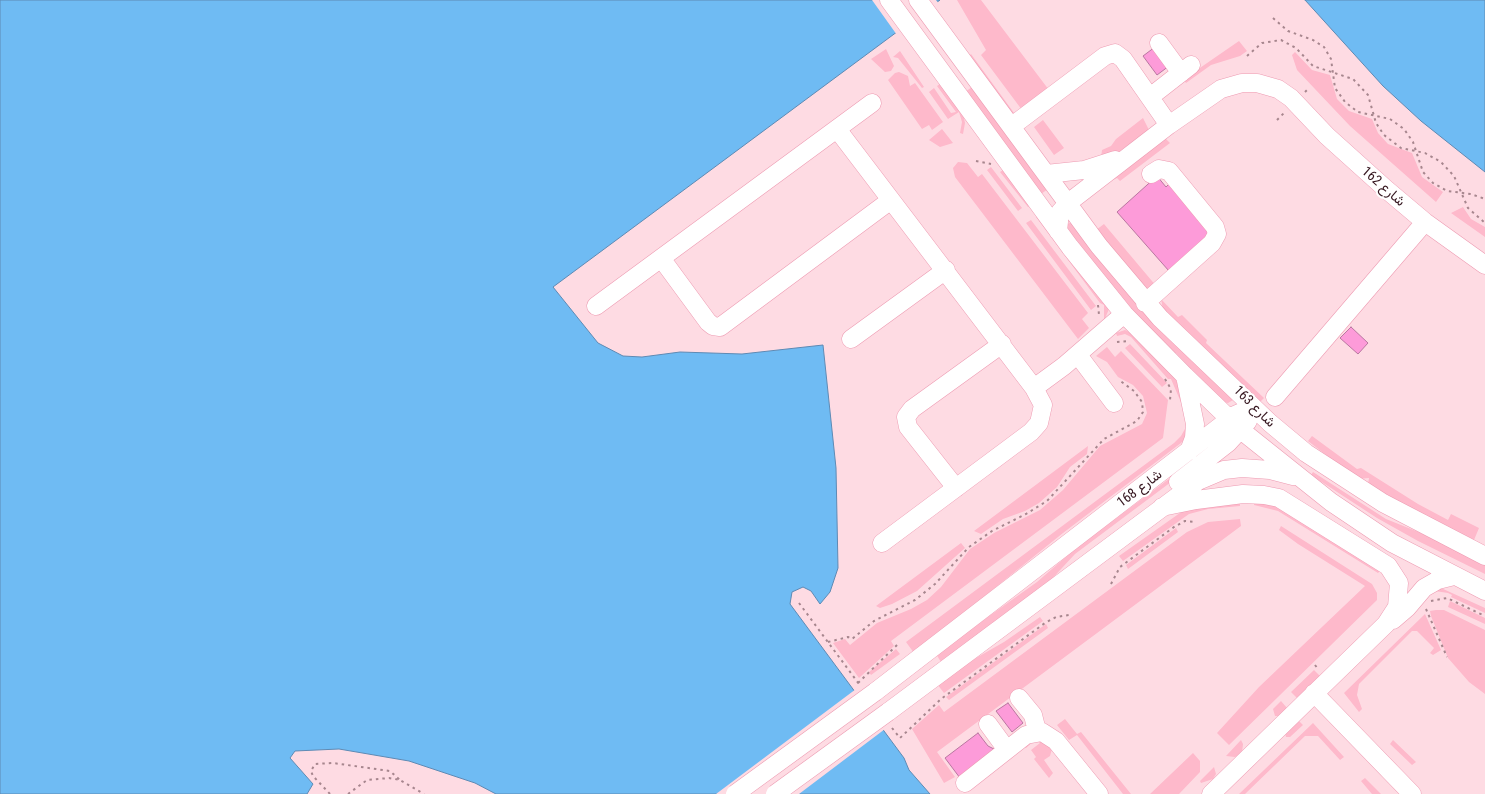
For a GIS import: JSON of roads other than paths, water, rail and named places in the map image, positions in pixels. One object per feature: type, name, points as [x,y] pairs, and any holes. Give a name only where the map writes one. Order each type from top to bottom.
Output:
[{"type":"street","name":"شارع 163","points":[[889,0],[1058,231],[1124,314],[1185,376],[1236,425],[1298,477],[1371,530],[1485,591]]},
{"type":"street","name":"شارع 163","points":[[918,0],[1099,246],[1145,303],[1287,438],[1326,467],[1404,516],[1485,556]]},
{"type":"street","points":[[1150,97],[1186,69],[1159,43]]},
{"type":"street","points":[[1012,126],[1111,53],[1121,56],[1169,125]]},
{"type":"street","name":"شارع 162","points":[[1058,231],[1060,212],[1068,203],[1207,97],[1227,87],[1249,83],[1271,86],[1425,222],[1485,265]]},
{"type":"street","points":[[596,306],[872,103]]},
{"type":"street","points":[[837,129],[1002,344],[1034,388],[1043,405],[1042,417],[1035,428],[882,543]]},
{"type":"street","name":"شارع 162","points":[[1046,174],[1084,170],[1134,152]]},
{"type":"street","points":[[1145,303],[1212,243],[1217,234],[1215,227],[1169,171],[1159,169],[1150,174]]},
{"type":"street","points":[[661,258],[708,322],[713,326],[720,327],[891,200]]},
{"type":"street","points":[[1275,398],[1425,222]]},
{"type":"street","points":[[851,339],[946,270]]},
{"type":"street","points":[[1034,388],[1078,354],[1124,314]]},
{"type":"street","points":[[956,488],[908,427],[906,417],[912,409],[1002,344]]},
{"type":"street","points":[[1078,354],[1114,404]]},
{"type":"street","points":[[1185,376],[1196,424],[1194,438],[1189,451]]},
{"type":"street","name":"شارع 168","points":[[735,794],[875,692],[1189,451],[1236,425],[1250,420],[1253,407]]},
{"type":"street","name":"شارع 168","points":[[1119,540],[1153,502],[1236,425]]},
{"type":"street","name":"شارع 168","points":[[775,794],[888,712],[1186,488],[1224,470],[1256,468],[1298,477]]},
{"type":"street","points":[[1162,507],[1196,500],[1243,494],[1264,495],[1286,502],[1388,566],[1393,572],[1399,583],[1399,600],[1394,613],[1386,624]]},
{"type":"street","points":[[1210,794],[1386,624],[1422,602],[1438,580],[1454,576]]},
{"type":"street","points":[[1314,693],[1412,794]]},
{"type":"street","points":[[1019,698],[1033,715],[1037,731]]},
{"type":"street","points":[[988,724],[1007,750]]},
{"type":"street","points":[[965,783],[1026,735],[1037,731],[1052,737],[1099,794]]},
{"type":"water","points":[[0,0],[940,0],[553,287],[598,343],[623,356],[642,357],[680,352],[742,354],[823,345],[836,468],[838,568],[830,592],[820,604],[811,591],[803,587],[792,592],[790,604],[904,758],[909,770],[930,794],[496,794],[475,783],[409,761],[339,749],[295,751],[290,758],[313,784],[307,794],[0,794]]},
{"type":"water","points":[[1305,0],[1485,0],[1485,172],[1421,121],[1383,86]]}]
